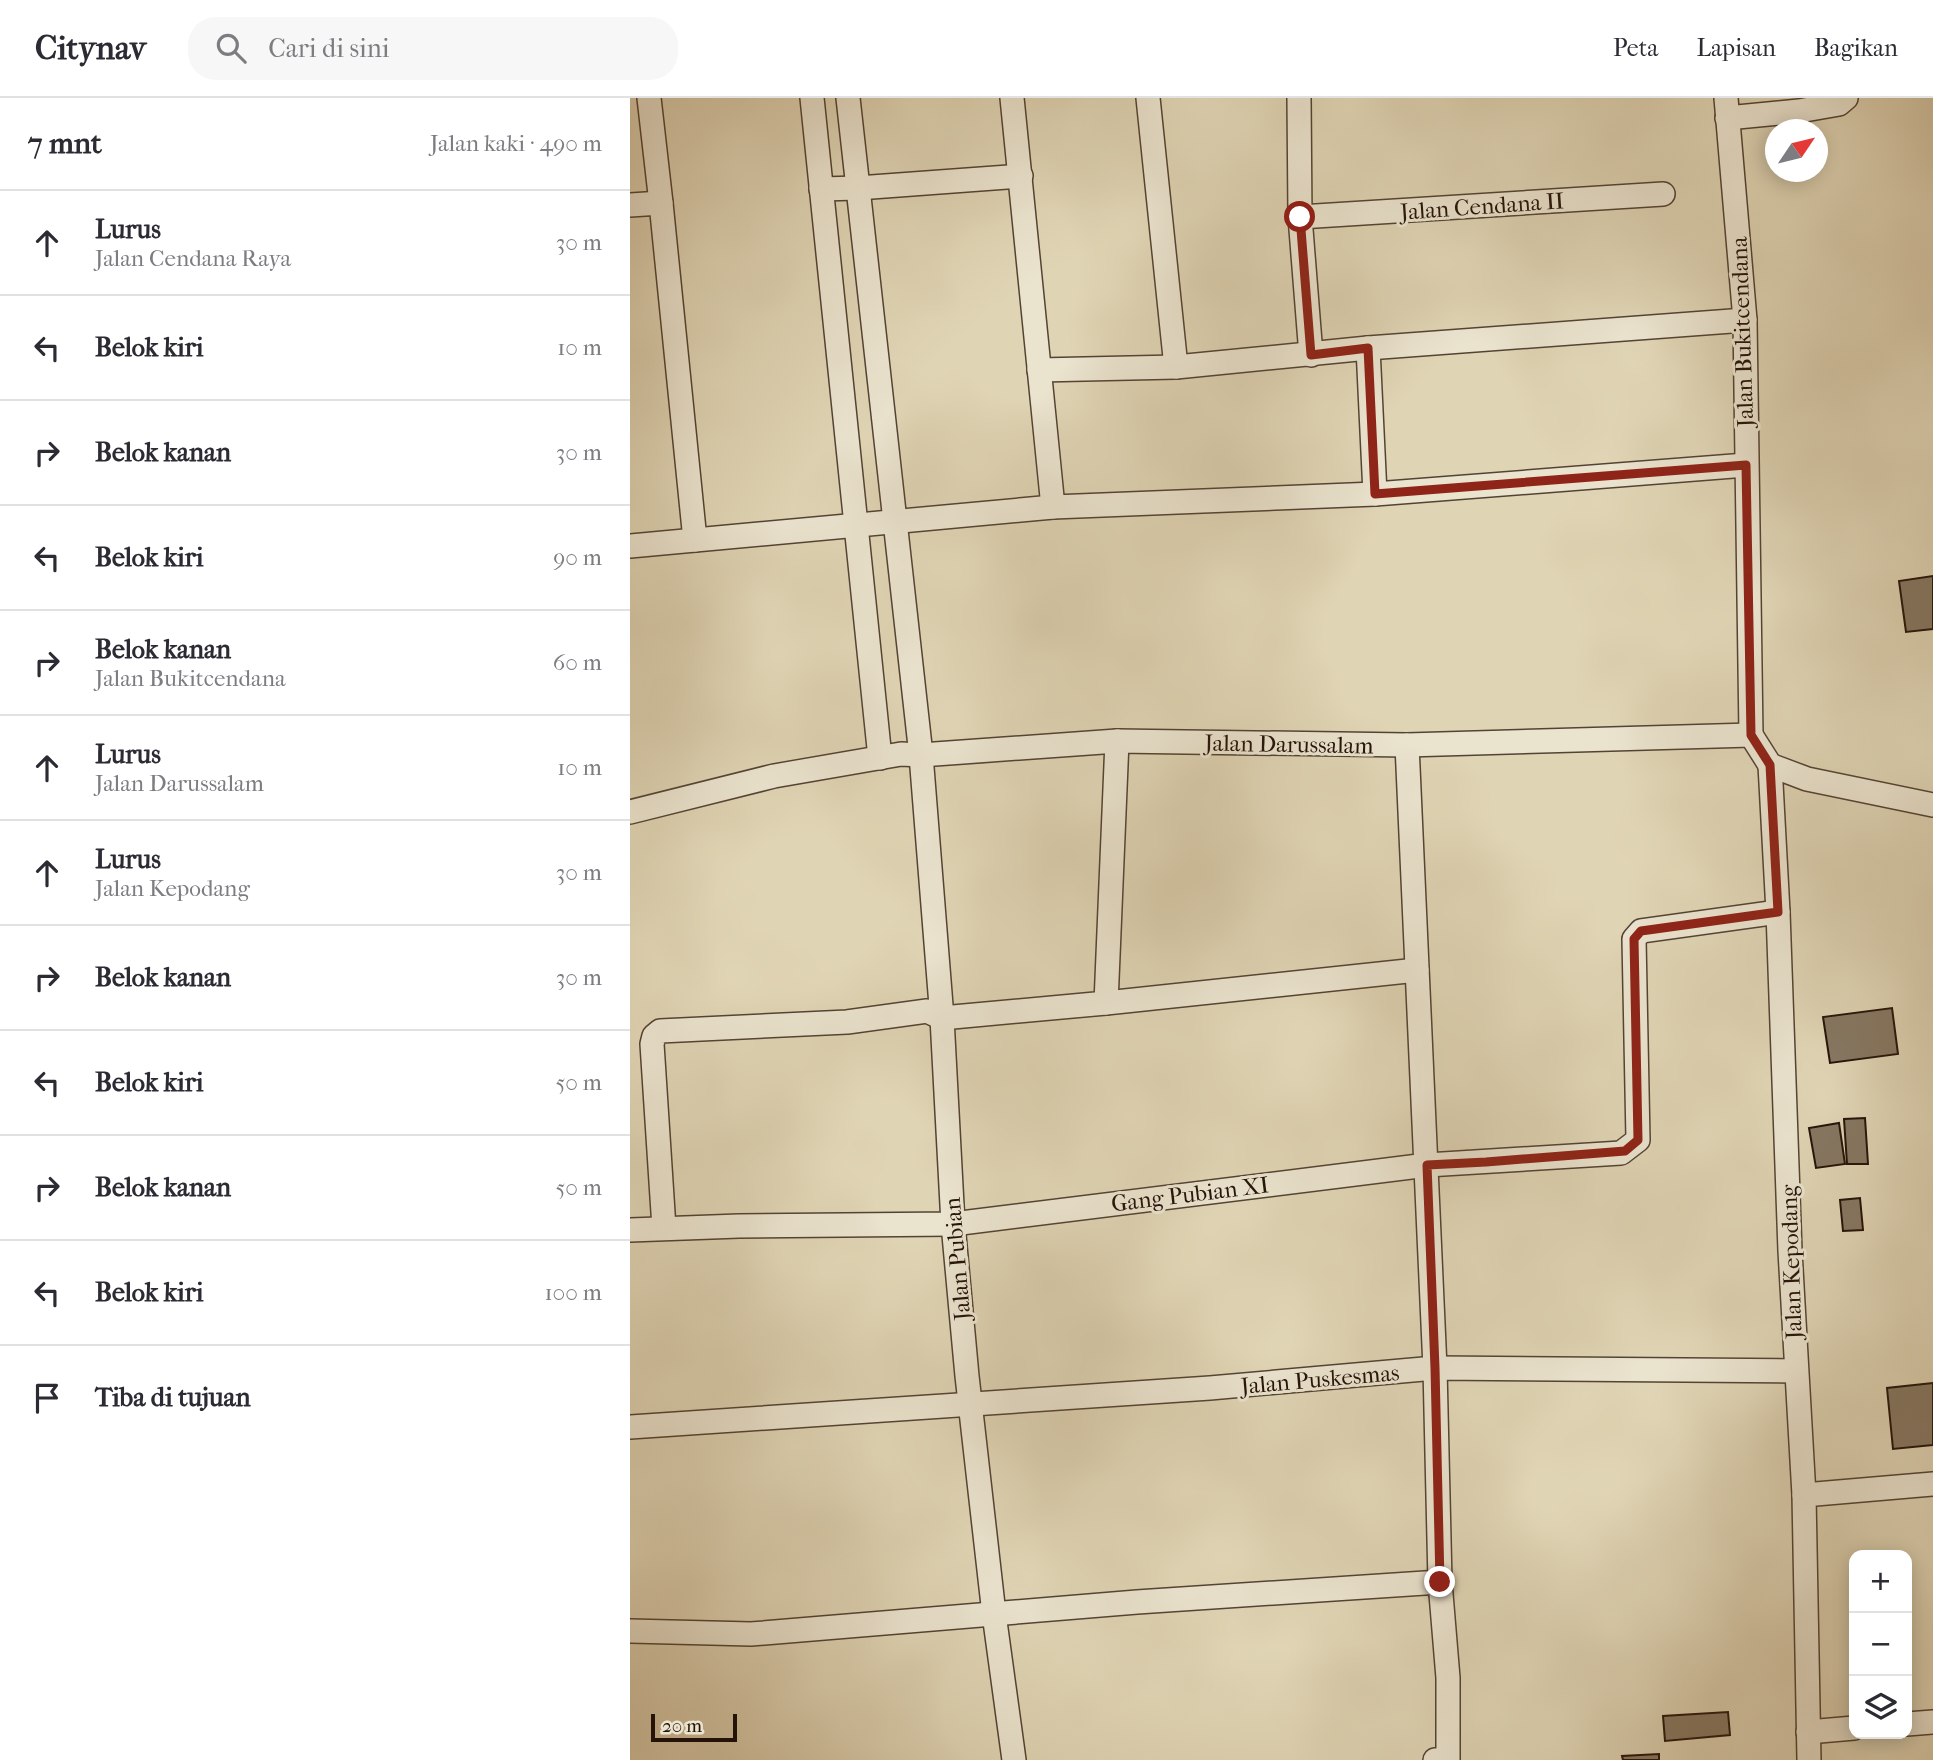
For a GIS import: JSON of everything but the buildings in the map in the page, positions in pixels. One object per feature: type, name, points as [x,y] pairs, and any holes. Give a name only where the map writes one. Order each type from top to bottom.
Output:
[{"type":"street","points":[[649,98],[695,540]]},
{"type":"street","points":[[812,98],[880,758]]},
{"type":"street","name":"Jalan Pubian","points":[[848,98],[921,755],[943,1018],[953,1224],[994,1614],[1014,1760]]},
{"type":"street","points":[[1012,98],[1053,507]]},
{"type":"street","points":[[1148,98],[1176,368]]},
{"type":"street","points":[[1299,98],[1300,217],[1311,355]]},
{"type":"street","points":[[1726,108],[1799,111],[1839,104],[1846,98]]},
{"type":"street","name":"Jalan Bukitcendana","points":[[1726,108],[1745,320],[1751,735]]},
{"type":"street","points":[[821,189],[1021,176]]},
{"type":"street","name":"Jalan Cendana II","points":[[1300,217],[1663,194]]},
{"type":"street","points":[[630,205],[661,203]]},
{"type":"street","points":[[1039,370],[1176,368],[1368,348],[1745,320]]},
{"type":"street","points":[[1368,348],[1375,494]]},
{"type":"street","points":[[630,546],[1053,507],[1375,494],[1746,465]]},
{"type":"street","points":[[1751,735],[1770,765],[1807,779],[1933,805]]},
{"type":"street","name":"Jalan Darussalam","points":[[630,812],[774,775],[901,754],[921,755],[1117,741],[1407,745],[1751,735]]},
{"type":"street","points":[[1106,1003],[1117,741]]},
{"type":"street","points":[[1407,745],[1427,1165],[1440,1582],[1448,1678],[1443,1760]]},
{"type":"street","name":"Jalan Kepodang","points":[[1770,765],[1796,1371],[1804,1495],[1810,1760]]},
{"type":"street","name":"Gang Pubian XI","points":[[630,1230],[953,1224],[1427,1165],[1625,1151],[1638,1140],[1634,939],[1637,934],[1641,931],[1778,912]]},
{"type":"street","points":[[664,1228],[652,1044],[654,1035],[660,1031],[847,1021],[927,1012],[943,1018],[1418,970]]},
{"type":"street","name":"Jalan Puskesmas","points":[[630,1427],[1210,1388],[1435,1368],[1796,1371]]},
{"type":"street","points":[[1804,1495],[1933,1484]]},
{"type":"street","points":[[630,1631],[751,1634],[1137,1602],[1440,1582]]},
{"type":"street","points":[[1912,1724],[1933,1722]]},
{"type":"street","points":[[1808,1732],[1849,1728]]},
{"type":"route","points":[[1300,217],[1311,355],[1368,348],[1375,494],[1746,465],[1751,735],[1770,765],[1778,912],[1641,931],[1637,934],[1634,939],[1638,1140],[1625,1151],[1427,1165],[1440,1582]]}]
